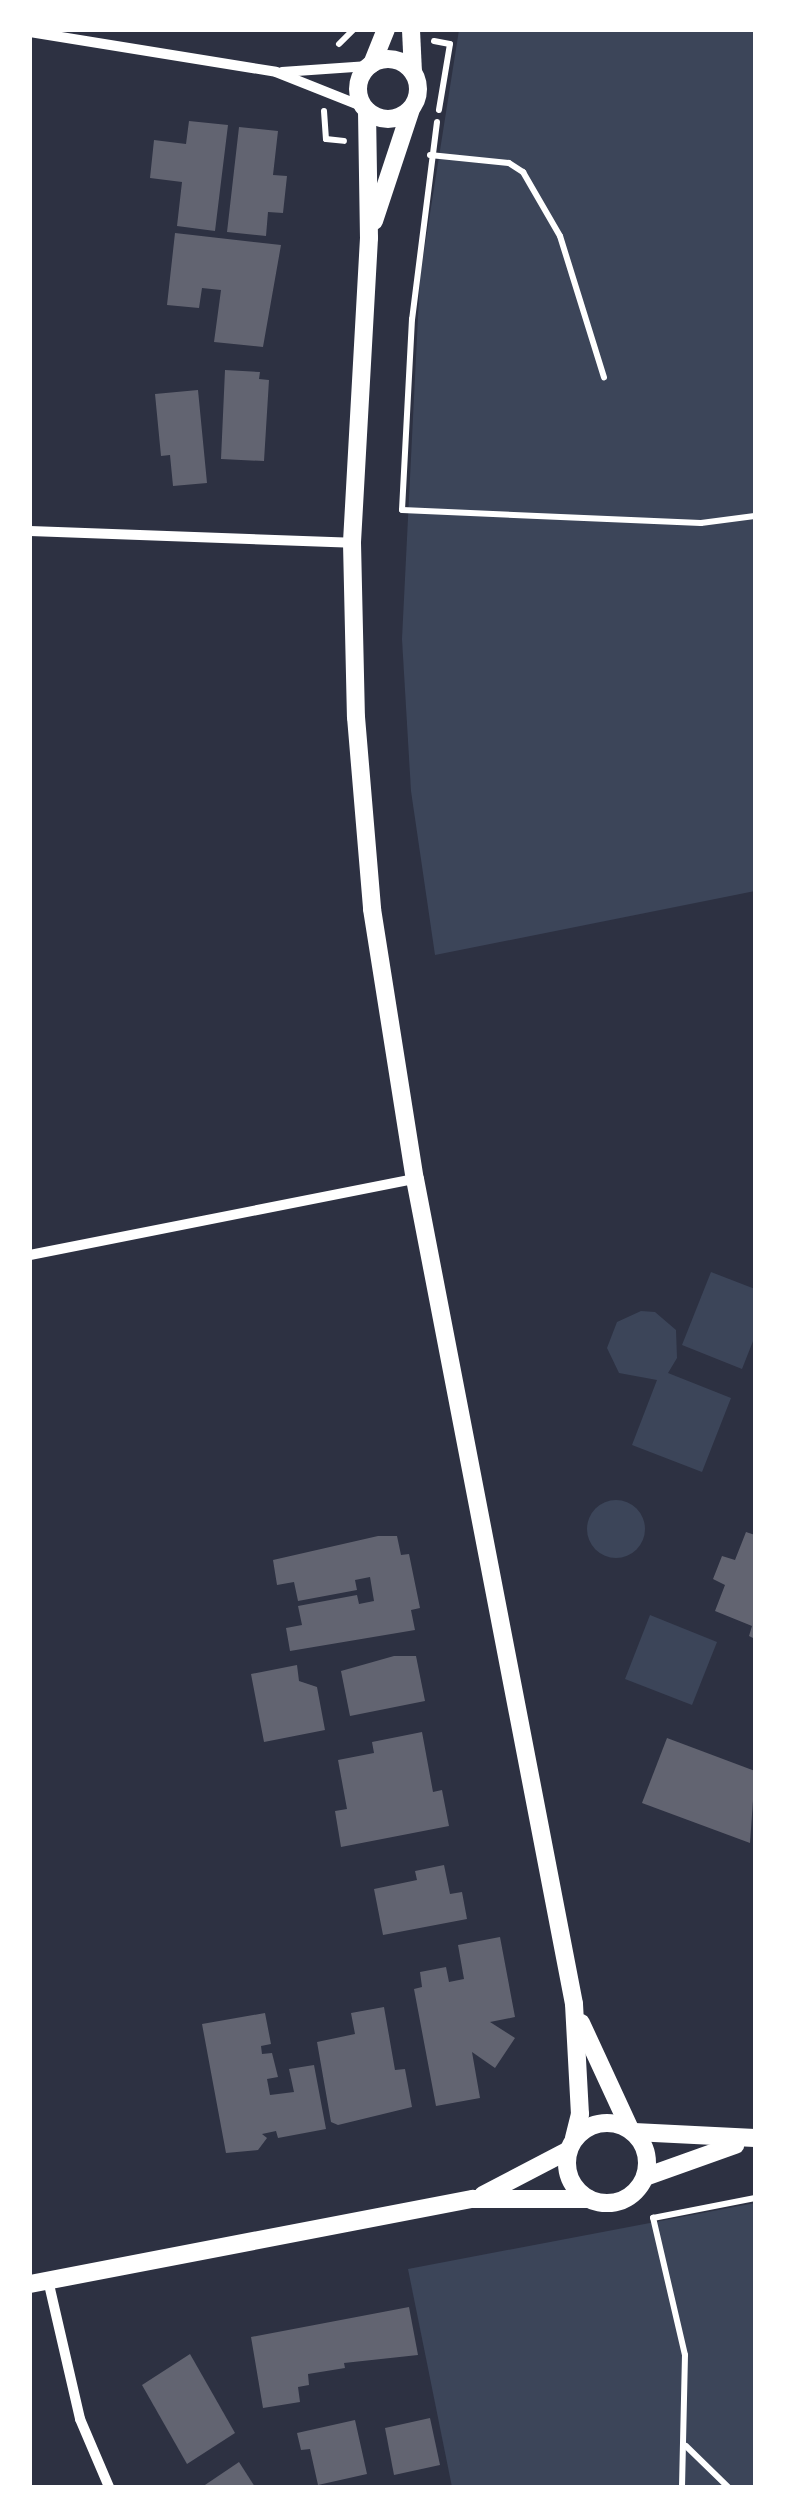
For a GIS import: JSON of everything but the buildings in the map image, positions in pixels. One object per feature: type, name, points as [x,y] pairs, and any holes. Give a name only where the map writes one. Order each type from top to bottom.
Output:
[{"type":"street","points":[[386,30],[360,81],[366,109],[369,238],[352,543],[356,717],[372,909],[415,1179],[574,2004],[580,2114],[571,2144],[572,2184],[589,2200]]},
{"type":"street","points":[[369,238],[418,90],[413,72],[412,30]]},
{"type":"street","points":[[30,32],[276,72],[394,118],[411,108]]},
{"type":"street","points":[[276,72],[370,65],[390,59],[413,72]]},
{"type":"street","points":[[30,531],[352,543]]},
{"type":"street","points":[[30,1255],[415,1179]]},
{"type":"street","points":[[574,2004],[632,2131],[646,2153],[645,2177]]},
{"type":"street","points":[[109,2487],[80,2419],[39,2282],[473,2199],[628,2198],[645,2177],[755,2138],[632,2131],[606,2122],[473,2199]]},
{"type":"path","points":[[450,44],[412,319],[402,510],[702,523],[755,516]]},
{"type":"path","points":[[432,155],[509,162],[523,172],[560,236],[604,377]]},
{"type":"path","points":[[682,2487],[686,2445],[685,2355],[653,2218],[755,2198]]},
{"type":"path","points":[[686,2445],[728,2487]]},
{"type":"shaded area","points":[[459,30],[755,30],[755,891],[435,955],[411,791],[402,639],[420,277]]},
{"type":"shaded area","points":[[711,1272],[755,1289],[755,1336],[742,1369],[682,1345]]},
{"type":"shaded area","points":[[641,1311],[655,1312],[676,1330],[677,1358],[668,1373],[731,1398],[702,1472],[632,1445],[657,1380],[619,1373],[607,1348],[617,1322]]},
{"type":"shaded area","points":[[616,1500],[636,1509],[645,1529],[636,1549],[616,1558],[596,1549],[587,1529],[596,1509]]},
{"type":"shaded area","points":[[650,1615],[717,1642],[692,1705],[625,1679]]},
{"type":"shaded area","points":[[755,2203],[755,2487],[452,2487],[408,2269]]}]
